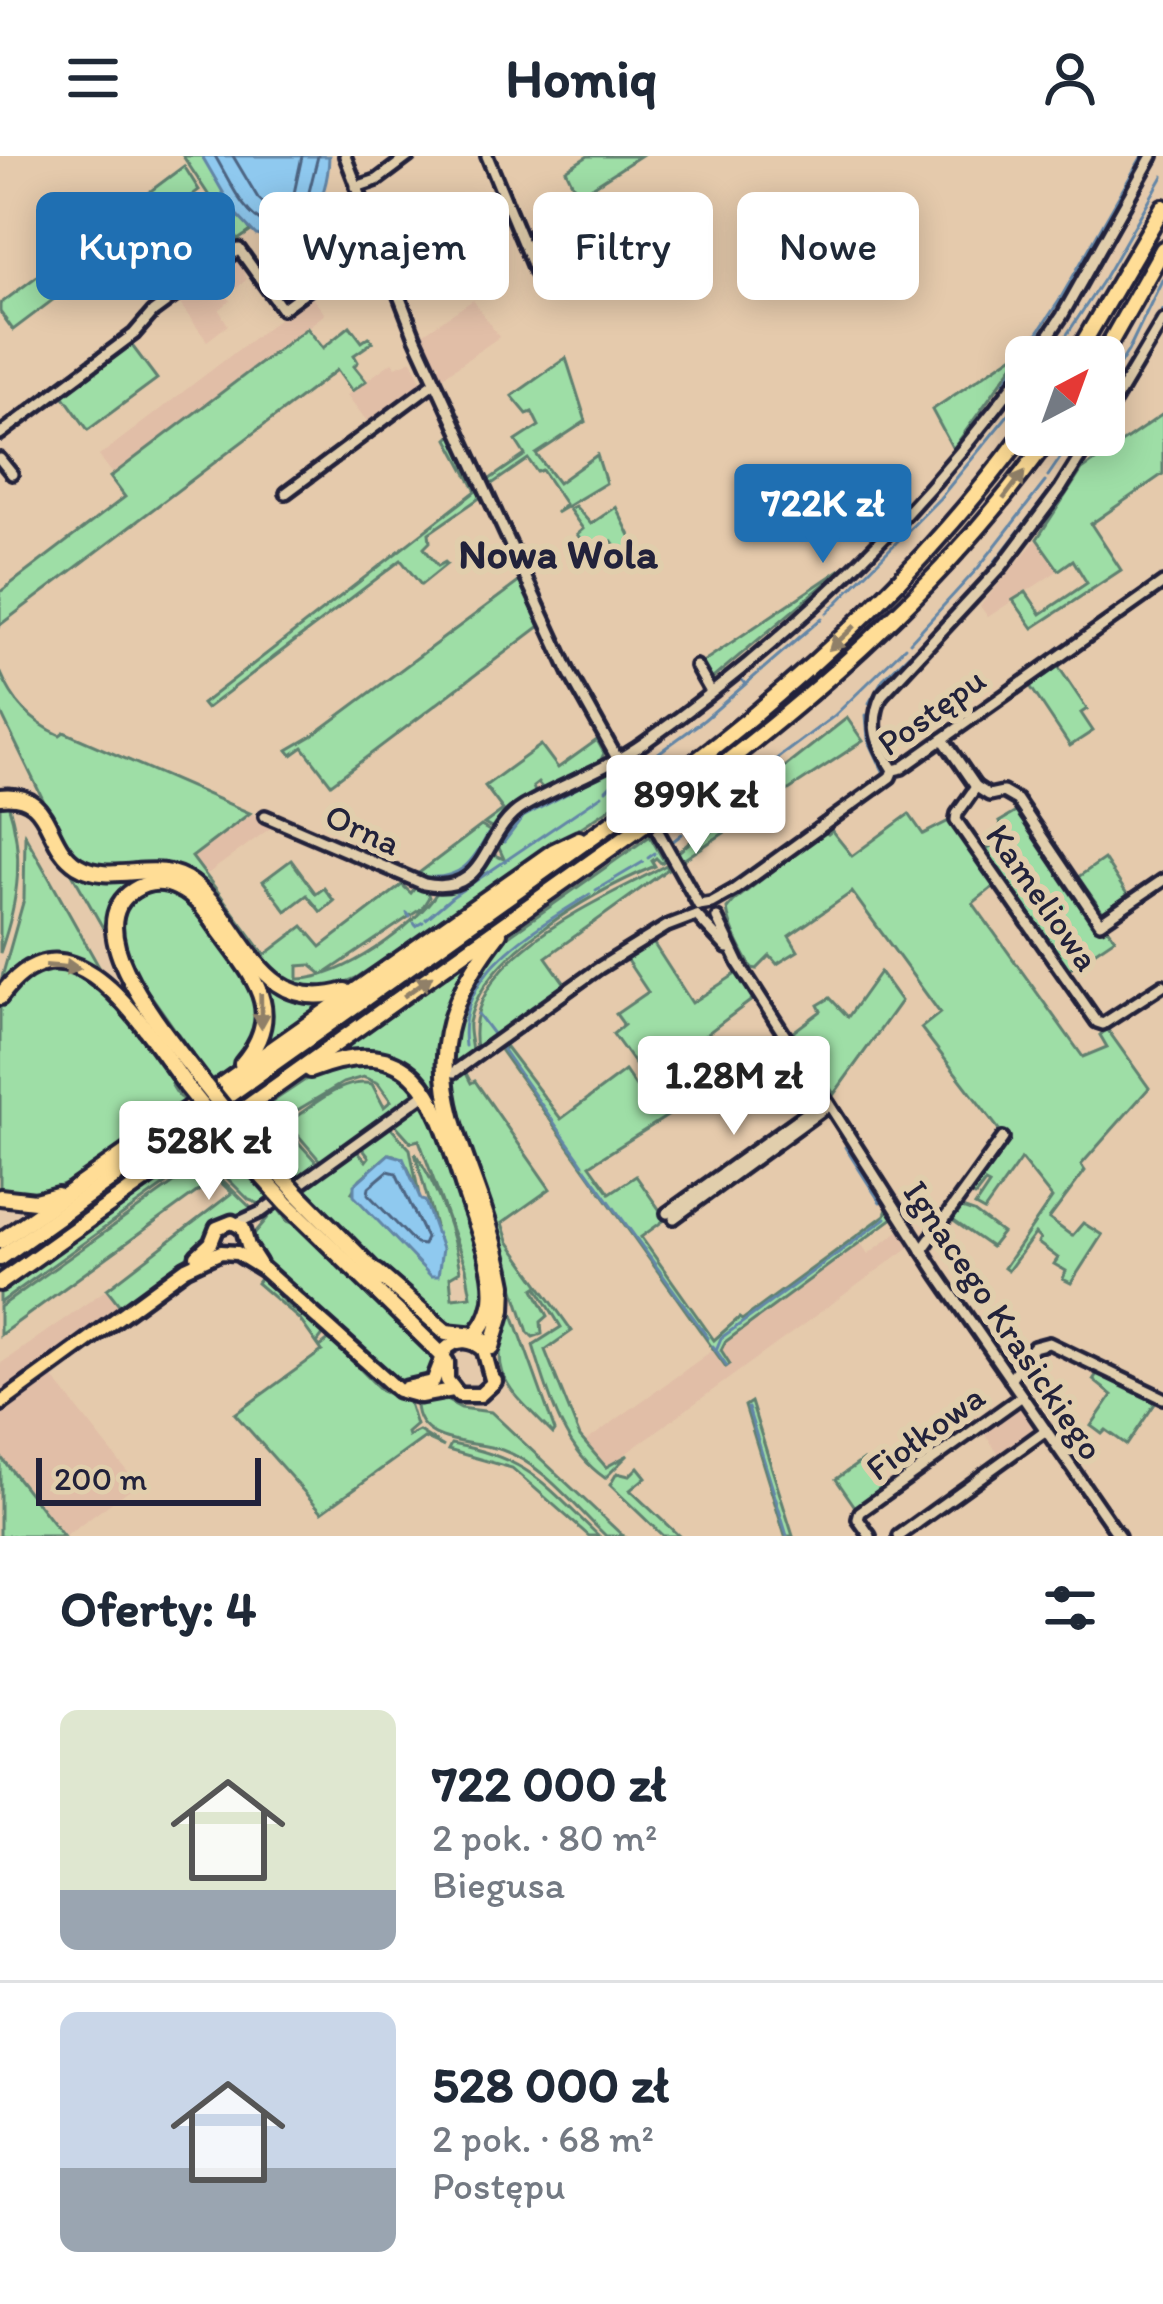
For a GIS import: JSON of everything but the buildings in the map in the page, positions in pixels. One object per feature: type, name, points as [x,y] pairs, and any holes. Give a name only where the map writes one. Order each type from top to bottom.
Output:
[{"type":"highway","points":[[1087,336],[1163,207]]},
{"type":"highway","points":[[1114,336],[1163,249]]},
{"type":"highway","points":[[0,1258],[624,814],[762,709],[873,609],[964,510],[1006,456]]},
{"type":"highway","points":[[0,1283],[763,735],[886,628],[975,533],[1035,456]]},
{"type":"highway","points":[[0,797],[13,796],[34,804],[69,860],[85,869],[167,871],[189,880],[205,894],[260,969],[283,988],[322,997],[356,988]]},
{"type":"highway","points":[[0,1241],[554,851],[605,827]]},
{"type":"highway","points":[[194,1084],[122,967],[115,942],[119,907],[134,890],[148,884],[167,884],[191,896],[260,989],[265,1013],[262,1030],[253,1050],[225,1082]]},
{"type":"highway","points":[[0,997],[13,981],[38,965],[80,967],[96,975],[126,1002],[288,1194],[459,1344],[492,1347],[503,1310],[504,1285],[446,1098],[443,1057],[447,1025],[461,988],[509,920]]},
{"type":"highway","points":[[289,1078],[340,1058],[363,1056],[397,1065],[426,1090],[445,1130],[491,1278],[491,1306],[459,1344]]},
{"type":"highway","points":[[0,1197],[35,1201],[73,1189]]},
{"type":"highway","points":[[288,1194],[459,1344]]},
{"type":"highway","points":[[377,1272],[459,1344]]},
{"type":"main road","points":[[0,1404],[186,1268],[221,1224],[242,1238],[263,1269],[388,1383],[413,1395],[453,1390]]},
{"type":"main road","points":[[214,1238],[221,1252]]},
{"type":"main road","points":[[186,1268],[242,1238]]},
{"type":"main road","points":[[459,1344],[487,1354],[494,1383]]},
{"type":"main road","points":[[459,1344],[447,1362],[447,1380],[464,1396],[476,1396],[494,1383],[498,1367],[492,1347]]},
{"type":"main road","points":[[388,1383],[420,1387],[437,1376],[459,1344]]},
{"type":"street","name":"Ignacego Krasickiego","points":[[344,156],[358,192]]},
{"type":"street","points":[[356,187],[376,180],[409,156]]},
{"type":"street","points":[[488,156],[533,267]]},
{"type":"street","points":[[1048,336],[1152,156]]},
{"type":"street","points":[[0,434],[139,331],[153,312],[239,249],[259,277]]},
{"type":"street","name":"Ignacego Krasickiego","points":[[400,300],[570,674],[690,891],[922,1250],[1119,1536]]},
{"type":"street","points":[[1125,384],[1163,320]]},
{"type":"street","points":[[286,493],[435,382]]},
{"type":"street","points":[[617,761],[711,692],[803,615],[929,490],[1005,394]]},
{"type":"street","points":[[893,770],[875,734],[882,695],[990,580],[1081,456]]},
{"type":"street","points":[[0,459],[12,474]]},
{"type":"street","name":"Postępu","points":[[708,913],[890,777],[893,770],[902,769],[1163,583]]},
{"type":"street","points":[[696,666],[711,692]]},
{"type":"street","name":"Kameliowa","points":[[943,739],[975,786],[956,820],[1097,1022],[1103,1024],[1163,985]]},
{"type":"street","name":"Orna","points":[[265,817],[407,878],[441,886],[474,873],[507,822],[523,807],[617,761]]},
{"type":"street","points":[[975,786],[989,795],[1003,792],[1017,800],[1100,922],[1163,880]]},
{"type":"street","points":[[680,919],[690,891]]},
{"type":"street","points":[[454,1072],[599,968],[680,919],[708,913]]},
{"type":"street","points":[[242,1238],[261,1213],[422,1096]]},
{"type":"street","points":[[671,1216],[827,1102]]},
{"type":"street","points":[[922,1250],[1003,1138]]},
{"type":"street","points":[[1010,1378],[1034,1347],[1044,1342],[1163,1398]]},
{"type":"street","name":"Fiołkowa","points":[[870,1536],[858,1520],[860,1512],[1022,1396]]},
{"type":"street","points":[[899,1536],[1046,1430]]},
{"type":"shaded area","points":[[235,258],[249,270],[244,274],[247,279],[235,290]]},
{"type":"shaded area","points":[[177,300],[230,300],[219,310],[228,325],[207,341]]},
{"type":"shaded area","points":[[303,300],[314,300],[325,314],[113,474],[99,456]]},
{"type":"shaded area","points":[[473,300],[499,337],[441,378],[437,369],[441,363],[434,363],[421,335]]},
{"type":"shaded area","points":[[412,360],[423,385],[370,425],[347,395],[392,362],[396,367]]},
{"type":"shaded area","points":[[1037,539],[1059,570],[988,617],[980,606]]},
{"type":"shaded area","points":[[250,813],[276,824],[206,875],[191,857]]},
{"type":"shaded area","points":[[900,1230],[911,1246],[606,1468],[585,1442],[713,1350],[726,1367],[730,1364],[720,1351],[729,1337],[860,1242],[868,1254]]},
{"type":"shaded area","points":[[107,1289],[121,1307],[0,1395],[0,1364]]},
{"type":"shaded area","points":[[51,1375],[137,1484],[66,1536],[0,1456],[0,1411]]},
{"type":"shaded area","points":[[1018,1405],[1036,1431],[1001,1458],[982,1430]]},
{"type":"green space","points":[[183,156],[202,156],[226,192],[207,192]]},
{"type":"green space","points":[[588,156],[640,156],[584,192],[576,192],[566,170]]},
{"type":"green space","points":[[184,166],[199,190],[196,192],[149,192]]},
{"type":"green space","points":[[235,207],[251,231],[238,240],[235,235]]},
{"type":"green space","points":[[36,277],[36,300],[53,300],[13,330],[0,304]]},
{"type":"green space","points":[[350,326],[362,342],[369,337],[373,342],[354,355],[358,362],[354,366],[366,381],[352,391],[337,370],[0,625],[0,592],[125,497],[110,477],[307,328],[323,348]]},
{"type":"green space","points":[[130,343],[157,379],[88,430],[62,394]]},
{"type":"green space","points":[[566,358],[586,421],[536,454],[558,483],[597,455],[606,483],[556,513],[565,504],[542,470],[537,472],[528,459],[489,486],[487,481],[525,455],[516,441],[539,426],[532,412],[527,414],[512,396]]},
{"type":"green space","points":[[1005,361],[1005,377],[953,449],[932,410]]},
{"type":"green space","points":[[1163,414],[1163,474],[1091,524],[1121,570],[1033,628],[1013,600],[1026,592],[1041,614],[1087,583],[1073,560],[1059,570],[1037,539],[1082,470],[1102,456],[1125,456],[1125,440]]},
{"type":"green space","points":[[453,434],[481,497],[429,533],[430,542],[424,548],[438,566],[447,564],[421,585],[401,560],[206,709],[202,704],[476,491],[448,439]]},
{"type":"green space","points":[[575,506],[591,524],[616,507],[639,554],[626,562],[612,541],[583,561],[581,556],[589,551],[577,534],[583,529],[569,509]]},
{"type":"green space","points":[[847,565],[707,683],[698,665]]},
{"type":"green space","points":[[520,581],[540,626],[331,784],[303,747],[292,755],[288,750],[312,736]]},
{"type":"green space","points":[[1058,666],[1087,709],[1081,713],[1093,731],[1070,746],[1030,686]]},
{"type":"green space","points":[[0,671],[24,710],[50,730],[250,813],[192,857],[265,955],[303,926],[321,947],[402,885],[411,893],[415,888],[427,892],[422,908],[324,974],[376,948],[413,920],[438,891],[466,884],[494,855],[504,859],[498,846],[525,812],[605,771],[615,775],[628,796],[356,978],[327,990],[293,986],[269,968],[210,893],[88,865],[67,849],[0,711]],"holes":[[[311,965],[323,975],[298,979],[298,966]]]},
{"type":"green space","points":[[847,718],[863,741],[769,803],[758,788]]},
{"type":"green space","points":[[597,740],[604,753],[599,764],[545,791],[538,783],[533,787],[536,794],[509,811],[495,830],[484,824],[503,810],[485,786],[541,745],[558,768]]},
{"type":"green space","points":[[753,789],[766,805],[680,862],[676,854]]},
{"type":"green space","points":[[7,800],[18,858],[12,914],[0,953],[0,803]]},
{"type":"green space","points":[[1021,809],[1115,938],[1069,969],[985,851],[1007,835],[999,822]]},
{"type":"green space","points":[[909,814],[923,834],[951,820],[997,884],[973,903],[1083,1057],[1107,1047],[1100,1035],[1107,1029],[1149,1088],[1081,1165],[1085,1171],[1049,1219],[1072,1236],[1083,1223],[1102,1235],[1071,1283],[1063,1279],[1066,1271],[1054,1264],[1058,1258],[1038,1243],[1035,1234],[1008,1271],[1004,1268],[1052,1198],[1021,1159],[984,1211],[975,1206],[989,1185],[985,1183],[975,1196],[969,1194],[1007,1140],[921,1028],[940,1013],[852,892],[789,936],[798,951],[777,964],[770,956],[757,969],[752,968],[731,925],[727,909],[734,901],[824,831],[832,831],[852,856]]},
{"type":"green space","points":[[631,823],[231,1109],[229,1105]]},
{"type":"green space","points":[[481,826],[493,833],[462,871],[442,879],[415,876]]},
{"type":"green space","points":[[25,835],[102,975],[77,962],[50,960],[24,968],[0,984],[24,899]]},
{"type":"green space","points":[[650,836],[664,861],[656,858],[655,866],[573,908],[495,972],[478,997],[469,1023],[472,1051],[451,1067],[457,1077],[465,1071],[471,1083],[475,1081],[550,1189],[502,1223],[508,1241],[572,1331],[545,1350],[580,1437],[606,1467],[628,1455],[605,1478],[578,1452],[551,1400],[533,1345],[561,1327],[537,1287],[548,1316],[541,1322],[542,1334],[533,1337],[528,1332],[452,1101],[450,1043],[458,1009],[492,952]]},
{"type":"green space","points":[[1104,859],[1129,897],[1163,877],[1105,915],[1078,877]]},
{"type":"green space","points":[[291,860],[316,894],[324,888],[334,901],[321,912],[307,895],[286,911],[263,881]]},
{"type":"green space","points":[[65,861],[97,874],[175,877],[208,902],[264,976],[281,990],[303,999],[331,1002],[259,1053],[269,1014],[265,990],[199,897],[167,881],[137,885],[116,906],[111,942]]},
{"type":"green space","points":[[666,865],[668,869],[546,957],[565,984],[476,1048],[477,1015],[490,985],[512,959],[573,914]]},
{"type":"green space","points":[[165,888],[201,916],[234,959],[254,996],[257,1014],[248,1048],[212,1082],[126,960],[119,919],[137,896]]},
{"type":"green space","points":[[652,941],[692,1003],[737,973],[753,999],[704,1036],[732,1075],[590,1165],[610,1193],[636,1176],[666,1219],[641,1237],[714,1340],[887,1209],[893,1218],[725,1342],[721,1350],[730,1364],[726,1367],[501,1051],[506,1047],[561,1119],[625,1071],[636,1087],[646,1080],[613,1034],[624,1025],[616,1014],[648,992],[626,959]]},
{"type":"green space","points":[[469,959],[449,1001],[440,1041],[440,1081],[447,1120],[500,1280],[501,1304],[491,1338],[484,1333],[497,1303],[495,1274],[434,1095],[402,1064],[363,1054],[333,1056]]},
{"type":"green space","points":[[47,967],[69,972],[106,993],[135,1025],[186,1101],[74,1180],[33,1196],[0,1191],[0,1003],[18,980]]},
{"type":"green space","points":[[880,972],[901,1001],[834,1094],[793,1032],[830,998],[848,1017]]},
{"type":"green space","points":[[377,1061],[406,1075],[418,1091],[321,1162],[292,1128],[291,1120],[329,1094],[361,1083],[372,1084],[384,1107],[391,1101],[378,1083],[363,1077],[343,1083],[289,1115],[242,1122],[317,1072],[337,1064]]},
{"type":"green space","points":[[425,1102],[449,1159],[485,1274],[486,1303],[474,1328],[447,1328],[303,1189],[356,1150],[366,1161],[369,1157],[361,1147],[389,1126],[410,1149],[419,1195],[405,1163],[389,1154],[352,1192],[435,1226],[415,1153],[454,1241],[460,1271],[450,1277],[452,1298],[471,1296],[466,1268],[419,1140],[411,1142],[394,1123]]},
{"type":"green space","points":[[204,1123],[207,1126],[0,1273],[0,1268]]},
{"type":"green space","points":[[281,1123],[318,1164],[295,1180],[246,1126]]},
{"type":"green space","points":[[217,1140],[205,1156],[0,1303],[0,1293]]},
{"type":"green space","points":[[221,1144],[269,1199],[260,1204],[249,1200],[217,1168],[210,1168],[253,1210],[217,1221],[204,1244],[121,1307],[107,1289],[232,1193],[216,1178],[0,1335],[0,1307],[209,1158]]},
{"type":"green space","points":[[277,1207],[287,1221],[304,1227],[432,1353],[435,1361],[430,1378],[414,1384],[391,1379],[267,1267],[257,1255],[254,1234]]},
{"type":"green space","points":[[959,1207],[1002,1233],[991,1247],[951,1219]]},
{"type":"green space","points":[[262,1276],[285,1303],[324,1334],[317,1343],[320,1347],[330,1339],[382,1391],[409,1403],[416,1425],[408,1436],[419,1431],[444,1447],[424,1438],[322,1512],[235,1414],[322,1351],[300,1320],[257,1283]]},
{"type":"green space","points":[[509,1303],[553,1434],[504,1377],[500,1348]]},
{"type":"green space","points":[[1099,1371],[1158,1399],[1127,1445],[1091,1426],[1112,1395],[1093,1380]]},
{"type":"green space","points":[[442,1398],[461,1408],[491,1412],[623,1536],[606,1536],[545,1476],[517,1457],[426,1428],[416,1404]]},
{"type":"green space","points":[[751,1402],[793,1536],[785,1536],[745,1406]]},
{"type":"green space","points":[[451,1444],[518,1466],[549,1488],[599,1536],[589,1536],[512,1468],[448,1450]]},
{"type":"green space","points":[[0,1456],[63,1536],[0,1536]]},
{"type":"green space","points":[[863,1460],[886,1491],[858,1511],[836,1479]]},
{"type":"green space","points":[[638,1467],[646,1477],[630,1490],[679,1536],[663,1536],[610,1485],[617,1473],[629,1476]]},
{"type":"water","points":[[202,156],[329,156],[323,192],[259,192],[259,235],[235,213],[235,192],[223,192]]},
{"type":"water","points":[[389,1154],[403,1158],[425,1201],[442,1249],[438,1276],[431,1276],[354,1196],[354,1185]]},
{"type":"waterway","points":[[1004,383],[1059,301],[1142,156]]},
{"type":"waterway","points":[[1054,336],[1155,164]]},
{"type":"waterway","points":[[1066,336],[1163,176]]},
{"type":"waterway","points":[[1125,356],[1163,278]]},
{"type":"waterway","points":[[1125,372],[1163,310]]},
{"type":"waterway","points":[[822,607],[963,460],[1005,406]]},
{"type":"waterway","points":[[827,613],[940,498],[1005,419]]},
{"type":"waterway","points":[[1048,476],[1062,456]]},
{"type":"waterway","points":[[1057,482],[1074,456]]},
{"type":"waterway","points":[[910,642],[978,568],[1045,482]]},
{"type":"waterway","points":[[917,647],[976,586],[1052,488]]},
{"type":"waterway","points":[[1098,622],[1163,576]]},
{"type":"waterway","points":[[751,668],[817,612]]},
{"type":"waterway","points":[[646,762],[704,720],[822,618]]},
{"type":"waterway","points":[[759,772],[834,716],[905,647]]},
{"type":"waterway","points":[[869,703],[883,679],[909,654]]},
{"type":"waterway","points":[[913,753],[1050,656]]},
{"type":"waterway","points":[[638,755],[740,678],[745,684]]},
{"type":"waterway","points":[[804,832],[884,773],[868,739],[866,715]]},
{"type":"waterway","points":[[633,771],[638,767]]},
{"type":"waterway","points":[[504,842],[523,817],[604,774]]},
{"type":"waterway","points":[[690,830],[753,777]]},
{"type":"waterway","points":[[606,790],[616,780]]},
{"type":"waterway","points":[[426,919],[602,795]]},
{"type":"waterway","points":[[426,877],[457,872],[488,834]]},
{"type":"waterway","points":[[672,842],[682,834]]},
{"type":"waterway","points":[[787,843],[796,837]]},
{"type":"waterway","points":[[773,854],[778,850]]},
{"type":"waterway","points":[[648,858],[655,853]]},
{"type":"waterway","points":[[764,860],[769,856]]},
{"type":"waterway","points":[[596,890],[643,862]]},
{"type":"waterway","points":[[733,881],[758,864]]},
{"type":"waterway","points":[[465,1046],[465,1019],[486,974],[525,937],[590,894]]},
{"type":"waterway","points":[[407,913],[410,917]]},
{"type":"waterway","points":[[414,923],[423,922]]},
{"type":"waterway","points":[[478,1014],[493,1034]]},
{"type":"waterway","points":[[536,1022],[501,1047],[583,1164]]},
{"type":"waterway","points":[[845,1147],[880,1202]]},
{"type":"waterway","points":[[586,1169],[708,1338]]},
{"type":"waterway","points":[[716,1350],[721,1338],[886,1218]]},
{"type":"waterway","points":[[713,1346],[727,1366]]},
{"type":"waterway","points":[[748,1408],[787,1536]]},
{"type":"district","name":"Nowa Wola","points":[[558,553]]}]
